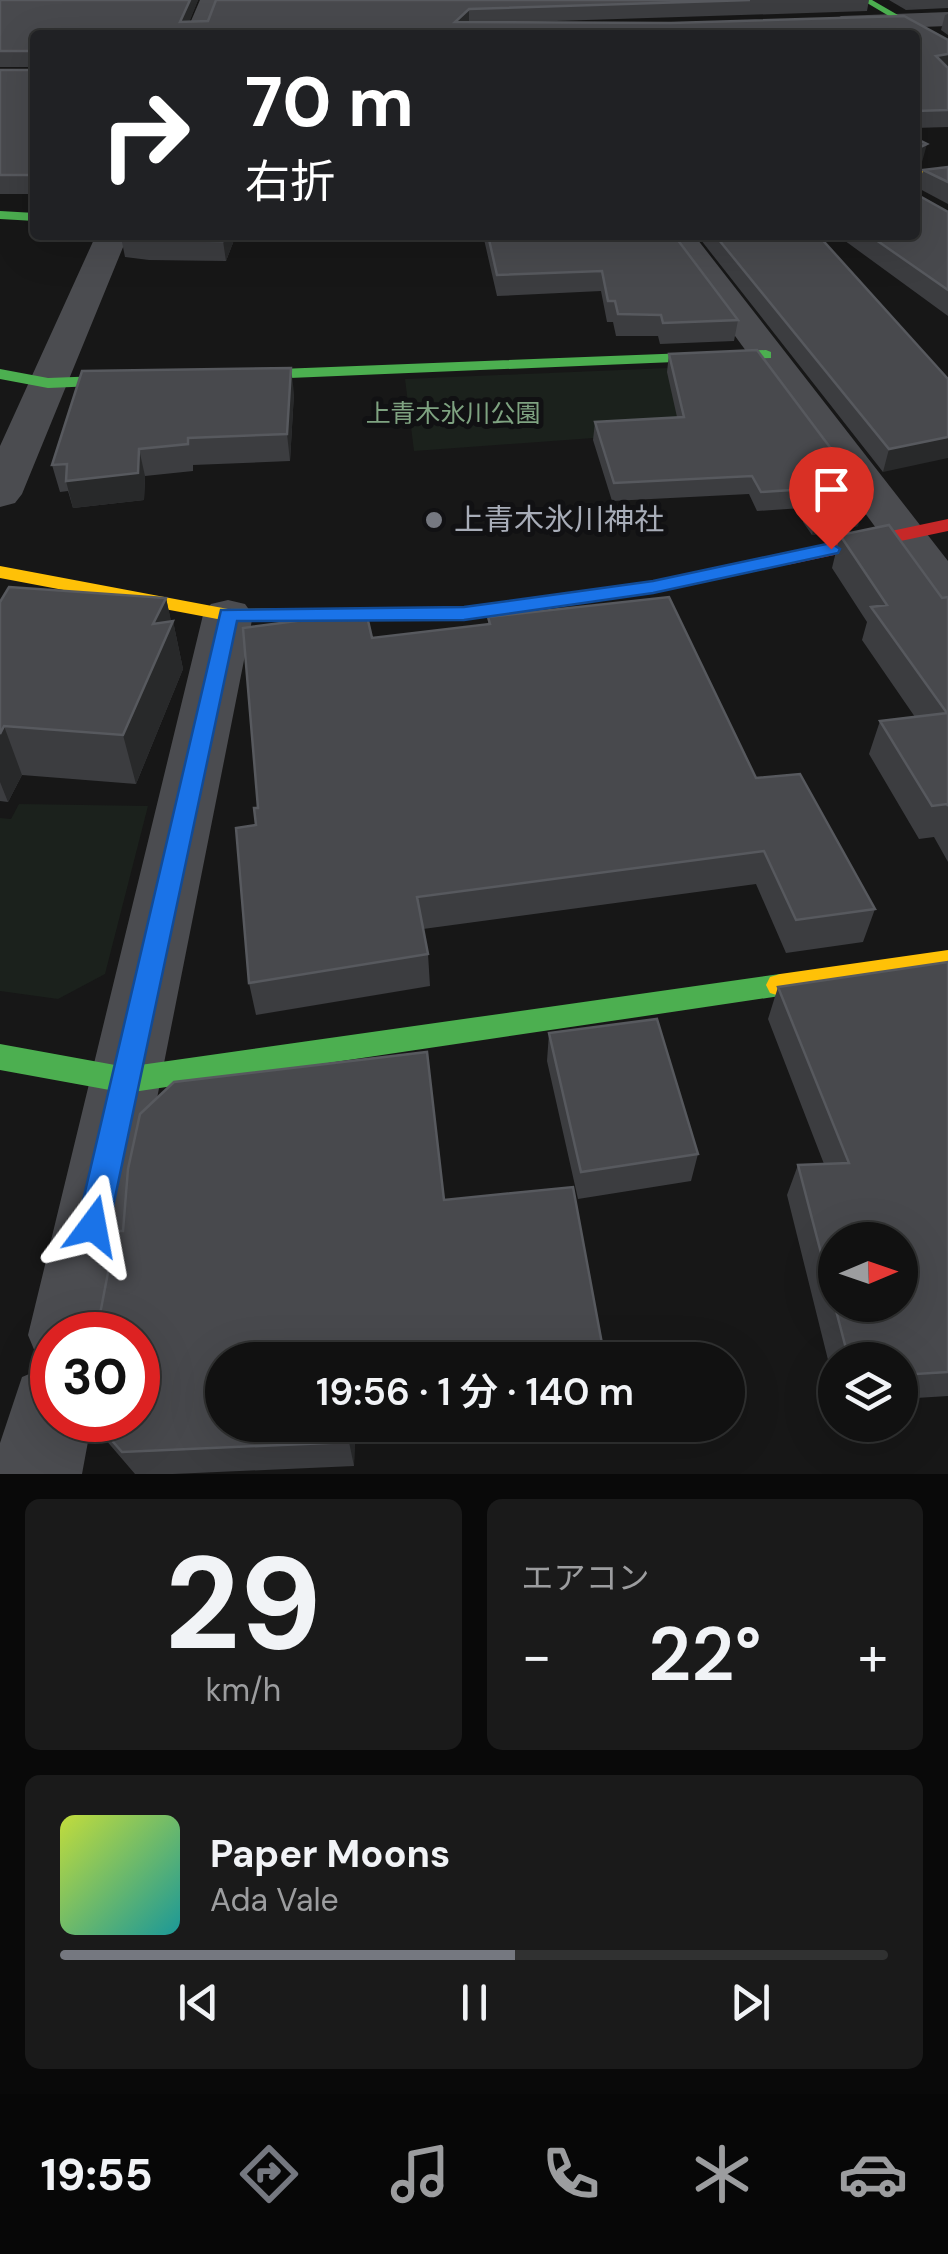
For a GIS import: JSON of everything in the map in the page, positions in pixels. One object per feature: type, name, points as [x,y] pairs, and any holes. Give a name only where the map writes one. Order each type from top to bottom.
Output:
[{"type":"street","points":[[198,30],[210,0]]},
{"type":"street","points":[[866,0],[948,48]]},
{"type":"street","points":[[826,23],[948,19]]},
{"type":"street","points":[[920,175],[948,172]]},
{"type":"street","points":[[0,215],[30,217]]},
{"type":"street","points":[[0,494],[110,240]]},
{"type":"street","points":[[681,240],[948,593]]},
{"type":"street","points":[[0,374],[48,383],[766,355]]},
{"type":"street","points":[[0,572],[228,615],[464,614],[653,587],[948,524]]},
{"type":"street","points":[[74,1312],[228,615]]},
{"type":"street","points":[[0,1057],[126,1080],[948,961]]},
{"type":"street","points":[[37,1474],[44,1442]]},
{"type":"green space","name":"上青木氷川公園","points":[[739,365],[797,423],[414,451],[405,379]]},
{"type":"green space","points":[[19,804],[148,806],[105,974],[58,999],[0,991],[0,818],[11,819]]},
{"type":"building","points":[[0,0],[190,0],[180,22],[208,21],[216,0],[750,0],[469,9],[455,22],[671,23],[904,16],[948,40],[948,54],[936,56],[948,68],[948,110],[920,111],[920,30],[30,30],[30,51],[0,51]]},
{"type":"building","points":[[0,70],[30,70],[30,175],[0,175]]},
{"type":"building","points":[[948,167],[948,182],[923,170]]},
{"type":"building","points":[[920,196],[948,212],[948,290],[876,240],[920,240]]},
{"type":"building","points":[[489,240],[678,240],[738,320],[663,323],[661,315],[618,314],[615,301],[608,301],[602,271],[497,275]]},
{"type":"building","points":[[719,240],[823,240],[948,379],[948,437],[889,449]]},
{"type":"building","points":[[757,350],[841,462],[803,470],[806,489],[761,492],[752,476],[614,483],[595,422],[684,417],[669,354]]},
{"type":"building","points":[[291,368],[287,434],[188,438],[188,444],[139,449],[138,473],[66,481],[67,464],[52,465],[82,371]]},
{"type":"building","points":[[846,470],[866,497],[818,507],[809,494]]},
{"type":"building","points":[[889,525],[942,598],[948,597],[948,806],[932,806],[880,721],[947,713],[871,607],[887,605],[840,535]]},
{"type":"building","points":[[9,587],[166,598],[153,624],[173,621],[123,735],[4,726],[0,734],[0,602]]},
{"type":"building","points":[[669,597],[756,778],[800,774],[875,909],[796,920],[764,851],[417,897],[428,954],[249,983],[236,828],[256,825],[254,808],[258,808],[243,628],[366,612],[372,638],[490,624],[488,617]]},
{"type":"building","points":[[948,962],[948,1372],[918,1374],[918,1342],[844,1342],[839,1322],[918,1322],[918,1222],[818,1222],[818,1241],[798,1165],[849,1163],[778,987]]},
{"type":"building","points":[[657,1019],[698,1154],[581,1172],[549,1033]]},
{"type":"building","points":[[427,1052],[444,1200],[573,1187],[602,1342],[205,1342],[205,1442],[349,1442],[122,1452],[113,1442],[160,1442],[160,1312],[100,1312],[116,1231],[123,1231],[128,1169],[140,1114],[174,1082]]},
{"type":"traffic: fast","points":[[866,0],[917,30]]},
{"type":"traffic: fast","points":[[920,32],[948,48]]},
{"type":"traffic: fast","points":[[0,215],[30,217]]},
{"type":"traffic: fast","points":[[0,374],[48,383],[766,355]]},
{"type":"traffic: fast","points":[[0,1057],[126,1080],[780,985]]},
{"type":"traffic: slow","points":[[920,175],[948,172]]},
{"type":"traffic: slow","points":[[0,572],[228,615],[464,613],[653,587],[787,559]]},
{"type":"traffic: slow","points":[[780,985],[948,961]]},
{"type":"traffic: jam","points":[[787,559],[948,525]]},
{"type":"place","name":"上青木氷川神社","points":[[434,520]]},
{"type":"route","points":[[93,1226],[228,615],[464,614],[653,587],[831,549]]}]
